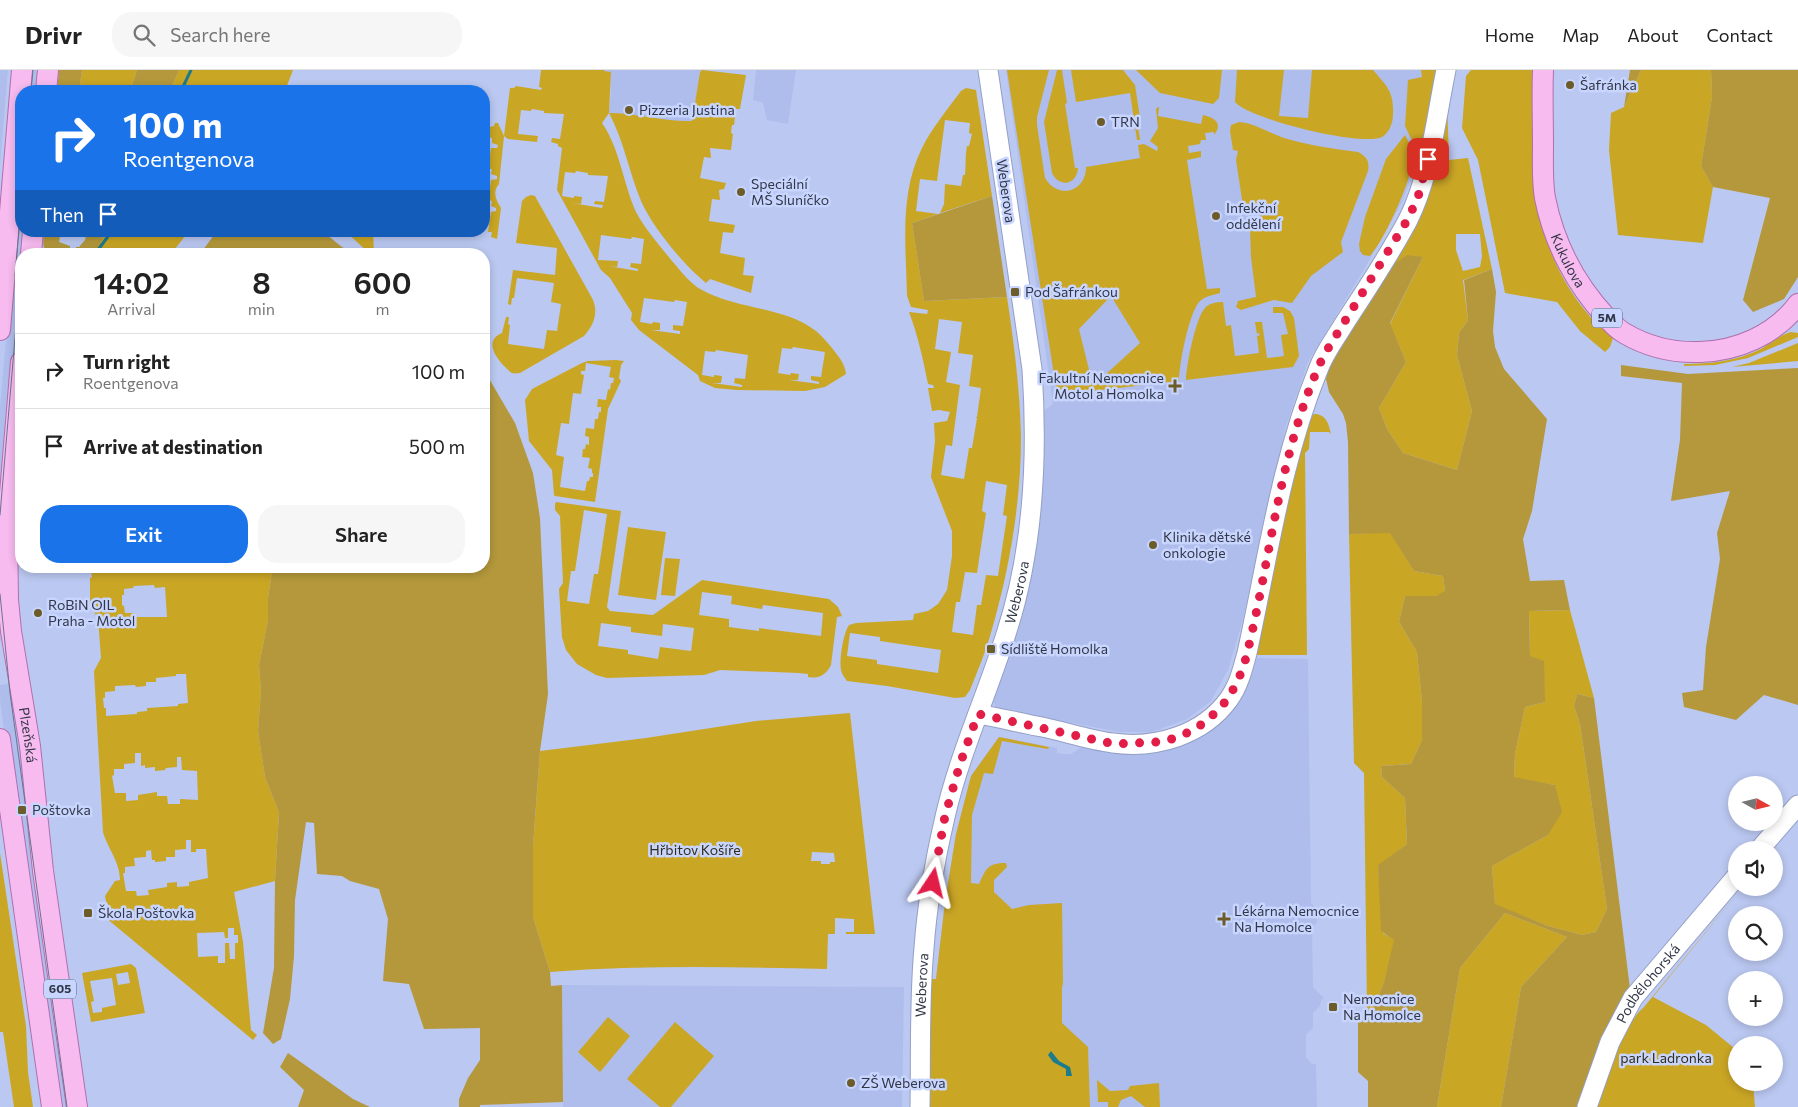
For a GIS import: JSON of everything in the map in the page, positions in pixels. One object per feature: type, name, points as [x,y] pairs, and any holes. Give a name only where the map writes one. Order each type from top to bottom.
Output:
[{"type":"main road","points":[[21,85],[22,70]]},
{"type":"main road","points":[[47,85],[48,70]]},
{"type":"main road","name":"Kukulova","points":[[1543,70],[1543,174],[1545,196],[1551,222],[1576,278],[1590,300],[1618,329],[1640,341],[1660,348],[1677,352],[1709,352],[1732,348],[1756,339],[1771,330],[1796,308]]},
{"type":"main road","points":[[0,330],[15,153]]},
{"type":"main road","name":"Plzeňská","points":[[15,434],[7,529],[8,600],[11,632],[30,746],[43,871],[76,1107]]},
{"type":"main road","name":"Plzeňská","points":[[0,739],[52,1107]]},
{"type":"street","name":"Weberova","points":[[920,1107],[922,979],[928,910],[945,816],[960,764],[1007,633],[1022,569],[1033,500],[1032,369],[988,70]]},
{"type":"street","points":[[978,714],[1114,744],[1143,744],[1169,740],[1192,731],[1213,716],[1229,698],[1236,687],[1247,653],[1277,506],[1298,422],[1324,355],[1394,245],[1418,197],[1428,159],[1446,70]]},
{"type":"street","points":[[1767,841],[1798,805]]},
{"type":"street","name":"Podbělohorská","points":[[1588,1107],[1610,1042],[1633,998],[1728,886]]},
{"type":"shaded area","points":[[0,70],[8,70],[0,166]]},
{"type":"shaded area","points":[[29,70],[41,70],[40,85],[28,85]]},
{"type":"shaded area","points":[[59,70],[82,70],[80,85],[58,85]]},
{"type":"shaded area","points":[[137,70],[179,70],[173,85],[132,85]]},
{"type":"shaded area","points":[[604,70],[702,70],[700,72],[692,121],[671,121],[609,113],[611,72]]},
{"type":"shaded area","points":[[756,70],[796,70],[788,124],[767,120],[763,103],[753,100]]},
{"type":"shaded area","name":"Fakultní Nemocnice Motol a Homolka","points":[[1006,70],[1437,70],[1419,156],[1402,202],[1308,362],[1286,426],[1242,623],[1228,670],[1211,701],[1187,719],[1152,732],[1119,732],[1000,709],[996,708],[992,699],[1043,415],[1045,410],[1053,404]]},
{"type":"shaded area","points":[[1630,70],[1641,70],[1624,107]]},
{"type":"shaded area","points":[[1711,70],[1798,70],[1798,277],[1784,299],[1753,312],[1743,300],[1770,198],[1713,187],[1701,166],[1712,97]]},
{"type":"shaded area","points":[[992,196],[1007,297],[924,301],[912,223]]},
{"type":"shaded area","points":[[16,237],[25,237],[23,248],[16,248]]},
{"type":"shaded area","points":[[43,237],[60,237],[59,242],[70,246],[70,248],[45,248]]},
{"type":"shaded area","points":[[86,237],[103,237],[100,248],[76,248]]},
{"type":"shaded area","points":[[213,237],[330,237],[344,248],[204,248]]},
{"type":"shaded area","points":[[1407,255],[1423,257],[1390,323],[1406,362],[1379,408],[1387,429],[1403,453],[1457,470],[1472,411],[1457,355],[1459,333],[1468,320],[1464,280],[1492,269],[1496,292],[1493,331],[1495,347],[1504,369],[1547,419],[1532,511],[1523,539],[1530,581],[1564,580],[1570,610],[1529,611],[1530,656],[1544,661],[1545,702],[1525,707],[1515,754],[1514,777],[1555,785],[1562,812],[1548,835],[1492,866],[1495,904],[1548,926],[1582,935],[1596,932],[1607,909],[1580,724],[1574,706],[1577,694],[1594,698],[1630,989],[1581,1107],[1501,1107],[1521,987],[1567,937],[1505,913],[1460,968],[1437,1107],[1368,1107],[1368,1081],[1358,1072],[1358,1019],[1374,1008],[1384,982],[1394,940],[1381,931],[1378,865],[1407,844],[1405,798],[1382,777],[1381,766],[1411,764],[1422,740],[1422,702],[1417,652],[1399,622],[1405,596],[1436,596],[1445,591],[1443,576],[1414,571],[1390,533],[1349,534],[1346,423],[1343,414],[1329,392],[1326,379],[1330,361],[1386,269]]},
{"type":"shaded area","points":[[15,290],[15,369],[7,463],[5,640],[0,641],[0,408],[10,291]]},
{"type":"shaded area","points":[[1621,365],[1688,374],[1798,368],[1798,705],[1764,695],[1736,720],[1684,707],[1682,693],[1703,690],[1706,647],[1720,559],[1717,533],[1730,491],[1671,501],[1680,440],[1682,383],[1621,376]]},
{"type":"shaded area","points":[[490,380],[515,423],[533,473],[540,518],[548,694],[540,751],[533,846],[533,917],[550,972],[551,986],[562,985],[563,1102],[459,1107],[459,1099],[468,1078],[480,1060],[480,1028],[424,1029],[409,984],[383,981],[388,919],[379,889],[350,881],[342,876],[317,874],[314,823],[306,822],[295,900],[294,956],[290,999],[281,1039],[273,1044],[263,1033],[274,968],[275,881],[279,812],[265,777],[258,731],[261,691],[259,665],[268,620],[268,598],[272,573],[490,573]]},
{"type":"shaded area","points":[[1257,658],[1308,659],[1311,903],[1317,909],[1317,922],[1312,928],[1313,987],[1324,998],[1320,1006],[1313,1013],[1313,1028],[1306,1034],[1306,1057],[1312,1064],[1316,1064],[1317,1107],[943,1107],[936,979],[945,902],[956,834],[971,776],[999,737],[1057,748],[1057,753],[1065,754],[1071,754],[1083,746],[1149,751],[1242,695],[1251,678]]},
{"type":"shaded area","points":[[13,683],[70,1107],[60,1107],[0,700],[0,685]]},
{"type":"shaded area","points":[[562,985],[904,987],[902,1107],[563,1107]]},
{"type":"shaded area","points":[[1051,1051],[1059,1061],[1070,1067],[1072,1076],[1066,1076],[1066,1069],[1053,1062],[1048,1055]]},
{"type":"shaded area","points":[[288,1053],[353,1099],[370,1107],[298,1107],[304,1090],[280,1067]]},
{"type":"green space","points":[[82,70],[137,70],[132,85],[80,85]]},
{"type":"green space","points":[[179,70],[293,70],[287,85],[173,85]]},
{"type":"green space","points":[[541,70],[604,70],[611,72],[609,113],[602,123],[613,144],[636,212],[653,237],[686,277],[702,290],[730,301],[789,317],[816,331],[839,357],[846,374],[825,387],[805,391],[715,388],[700,381],[698,375],[639,330],[631,320],[632,313],[610,278],[601,270],[557,190],[562,148],[558,144],[551,142],[552,138],[560,139],[564,114],[544,113],[544,111],[532,109],[531,111],[521,110],[518,134],[538,136],[537,142],[508,139],[504,136],[510,88],[516,86],[541,90],[542,88],[539,87]],"holes":[[[576,171],[588,173],[588,175],[608,176],[604,202],[595,201],[594,204],[603,205],[602,208],[572,203],[581,204],[582,197],[562,196],[565,172],[575,173]],[[601,235],[644,239],[641,264],[631,263],[630,267],[638,269],[638,271],[608,266],[617,267],[618,261],[598,260]],[[644,298],[687,302],[683,326],[673,325],[673,330],[680,331],[680,334],[651,330],[660,330],[660,323],[640,322]],[[793,347],[825,352],[821,377],[811,376],[811,380],[819,382],[819,384],[789,380],[798,380],[799,374],[778,373],[782,348],[792,349]],[[716,350],[748,355],[745,379],[735,378],[734,383],[742,385],[742,387],[712,383],[721,383],[722,376],[702,375],[705,351],[715,352]]]},
{"type":"green space","points":[[702,70],[746,75],[740,109],[736,109],[734,125],[732,125],[731,150],[710,148],[711,158],[704,157],[700,178],[726,183],[724,189],[719,190],[720,200],[712,199],[709,221],[735,225],[733,233],[723,232],[720,253],[745,258],[743,275],[754,276],[751,293],[710,279],[706,283],[669,245],[653,223],[641,201],[609,113],[692,121],[700,72]]},
{"type":"green space","points":[[1007,70],[1049,70],[1037,117],[1037,125],[1045,178],[1050,185],[1064,191],[1076,187],[1081,182],[1085,176],[1086,167],[1140,158],[1138,145],[1144,144],[1157,151],[1158,147],[1150,141],[1158,128],[1156,109],[1158,107],[1158,116],[1201,124],[1203,115],[1214,119],[1218,124],[1214,135],[1214,132],[1205,133],[1206,140],[1201,140],[1200,144],[1188,146],[1189,153],[1201,151],[1201,157],[1187,160],[1207,289],[1220,288],[1220,293],[1204,298],[1195,308],[1185,340],[1179,381],[1057,395]],"holes":[[[1111,296],[1140,343],[1093,386],[1079,329]]]},
{"type":"green space","points":[[1057,70],[1062,70],[1075,168],[1078,168],[1074,178],[1067,182],[1059,181],[1052,173],[1044,122]]},
{"type":"green space","points":[[1071,70],[1123,70],[1135,85],[1140,118],[1137,120],[1140,140],[1137,140],[1130,93],[1076,102]]},
{"type":"green space","points":[[1136,70],[1222,70],[1219,98],[1213,104],[1160,93]]},
{"type":"green space","points":[[1237,70],[1284,70],[1279,116],[1308,118],[1312,70],[1373,70],[1386,85],[1391,95],[1393,106],[1392,123],[1389,130],[1382,137],[1371,139],[1330,135],[1306,130],[1261,116],[1235,102]]},
{"type":"green space","points":[[1421,70],[1437,70],[1421,148],[1416,149],[1405,126],[1408,80],[1422,77]]},
{"type":"green space","points":[[1471,70],[1533,70],[1534,167],[1537,198],[1544,229],[1554,258],[1568,286],[1591,317],[1613,338],[1610,347],[1605,352],[1580,331],[1557,302],[1505,293],[1478,160],[1462,128],[1466,76]]},
{"type":"green space","points":[[1641,70],[1711,70],[1712,97],[1701,166],[1713,187],[1703,243],[1618,235],[1609,150],[1611,113],[1624,107]]},
{"type":"green space","points":[[966,88],[976,90],[992,196],[940,213],[944,204],[945,184],[961,186],[963,175],[965,175],[967,146],[969,146],[972,134],[969,133],[970,123],[945,120],[937,181],[920,179],[916,211],[938,214],[912,223],[924,301],[1007,297],[1016,367],[1021,437],[1019,487],[1013,538],[997,612],[986,650],[970,690],[965,697],[955,698],[847,681],[841,672],[841,660],[843,641],[849,625],[913,620],[914,614],[928,611],[938,604],[947,590],[952,556],[952,531],[931,477],[935,441],[934,423],[947,421],[950,412],[932,411],[928,388],[934,388],[933,385],[928,384],[909,312],[927,314],[928,310],[911,307],[907,296],[905,240],[907,202],[915,166],[922,148],[935,126],[961,91]],"holes":[[[939,319],[962,322],[958,353],[973,355],[969,386],[981,388],[972,448],[969,448],[964,479],[941,475],[946,445],[952,446],[960,385],[946,382],[951,352],[935,349]],[[986,481],[1007,485],[1003,515],[1007,516],[998,576],[986,575],[981,605],[977,605],[973,635],[952,632],[956,602],[960,602],[965,572],[977,573],[986,513],[982,511]],[[850,633],[880,637],[880,641],[941,650],[938,673],[877,664],[877,660],[847,656]]]},
{"type":"green space","points":[[1447,100],[1449,160],[1468,158],[1492,269],[1463,280],[1468,320],[1459,333],[1457,355],[1472,411],[1457,470],[1403,453],[1387,429],[1379,408],[1406,362],[1390,324],[1423,257],[1386,269]],"holes":[[[1456,234],[1480,234],[1482,256],[1480,267],[1463,271],[1456,250]]]},
{"type":"green space","points":[[1239,122],[1250,124],[1293,140],[1358,152],[1368,162],[1368,171],[1341,242],[1343,252],[1311,276],[1292,303],[1274,300],[1241,310],[1236,307],[1238,301],[1256,297],[1251,257],[1250,228],[1262,226],[1259,205],[1243,206],[1236,160],[1238,151],[1233,150],[1230,131],[1231,125]]},
{"type":"green space","points":[[495,123],[498,123],[504,136],[499,184],[495,193],[501,208],[497,239],[491,237],[492,232],[490,232],[491,212],[496,211],[496,208],[491,206],[492,201],[490,200],[491,180],[497,179],[497,176],[491,174],[492,169],[490,169],[491,148],[497,148],[498,145],[492,143],[492,138],[490,138],[490,127],[494,126]]},
{"type":"green space","points":[[1405,135],[1415,154],[1409,178],[1377,247],[1370,256],[1363,255],[1359,244],[1365,217],[1386,159]]},
{"type":"green space","points":[[531,195],[535,196],[592,298],[595,313],[593,323],[584,336],[520,373],[512,373],[500,361],[494,352],[492,344],[497,336],[502,333],[506,317],[509,317],[508,324],[510,325],[508,344],[544,349],[547,330],[557,331],[561,304],[551,302],[554,283],[517,278],[514,298],[512,298],[511,305],[508,304],[513,270],[555,275],[557,248],[516,243],[522,201]]},
{"type":"green space","points":[[103,237],[184,237],[176,248],[100,248]]},
{"type":"green space","points":[[352,237],[373,237],[374,248],[363,248]]},
{"type":"green space","points":[[1223,302],[1226,326],[1231,325],[1235,356],[1259,353],[1257,336],[1260,335],[1259,333],[1257,334],[1255,322],[1262,322],[1267,358],[1284,356],[1281,335],[1288,334],[1283,313],[1273,313],[1273,307],[1283,307],[1290,311],[1294,318],[1299,356],[1293,367],[1186,380],[1192,342],[1198,321],[1205,308],[1209,305]]},
{"type":"green space","points":[[1791,332],[1798,333],[1798,337],[1748,358],[1715,365],[1684,366],[1684,364],[1733,359],[1752,353]]},
{"type":"green space","points":[[1798,343],[1798,361],[1732,367],[1749,363]]},
{"type":"green space","points":[[588,361],[624,361],[621,365],[619,378],[621,381],[608,409],[595,502],[554,495],[552,470],[529,441],[525,400],[532,389]],"holes":[[[586,363],[611,367],[609,377],[614,378],[613,383],[611,383],[610,390],[608,389],[606,400],[598,399],[597,407],[601,407],[601,412],[599,412],[598,419],[595,419],[594,429],[586,428],[585,436],[589,437],[589,445],[586,444],[585,449],[583,449],[582,457],[590,458],[588,468],[592,469],[593,477],[590,477],[589,481],[587,481],[585,491],[560,487],[564,457],[556,455],[561,423],[569,424],[573,393],[581,394],[584,375],[581,374],[581,371],[585,371]]]},
{"type":"green space","points":[[1314,414],[1324,418],[1328,423],[1331,434],[1329,432],[1310,432],[1309,449],[1305,453],[1307,655],[1255,655],[1297,454],[1310,418]]},
{"type":"green space","points":[[556,502],[621,511],[607,607],[610,611],[653,615],[702,580],[829,599],[838,607],[842,616],[837,617],[831,665],[822,676],[816,677],[808,677],[808,674],[798,673],[720,670],[704,675],[607,678],[596,675],[577,664],[566,650],[562,637],[559,589],[563,583],[560,516],[555,510]],"holes":[[[584,510],[607,514],[598,574],[594,574],[589,604],[567,601],[571,571],[575,571]],[[702,592],[732,596],[731,604],[762,609],[763,605],[823,613],[821,636],[759,628],[759,631],[729,627],[729,619],[699,615]],[[601,623],[631,627],[631,632],[662,636],[663,624],[694,628],[691,651],[660,647],[658,659],[628,654],[628,650],[598,646]]]},
{"type":"green space","points":[[628,527],[666,532],[656,600],[618,595]]},
{"type":"green space","points":[[1390,532],[1414,571],[1443,576],[1445,592],[1436,596],[1405,596],[1399,622],[1417,652],[1422,702],[1422,740],[1411,764],[1381,766],[1382,777],[1405,798],[1407,844],[1378,866],[1383,933],[1395,940],[1384,982],[1374,1008],[1358,1019],[1367,1010],[1364,773],[1354,763],[1349,534]]},
{"type":"green space","points":[[665,558],[680,559],[675,596],[661,595]]},
{"type":"green space","points":[[91,573],[272,573],[268,598],[268,620],[259,665],[261,691],[258,731],[265,777],[279,812],[275,881],[234,892],[243,942],[251,1030],[257,1035],[253,1040],[106,918],[112,910],[105,896],[115,881],[120,880],[116,861],[103,832],[94,671],[101,658],[98,618],[90,606],[90,578],[92,577]],"holes":[[[154,585],[155,588],[165,587],[167,617],[136,617],[135,613],[125,613],[124,606],[122,605],[124,589],[133,588],[134,586]],[[176,674],[186,674],[188,703],[178,704],[178,706],[147,708],[147,711],[137,712],[137,714],[106,716],[103,698],[105,698],[105,692],[115,691],[115,686],[146,686],[146,682],[156,682],[156,678],[176,676]],[[135,753],[141,753],[141,766],[145,765],[145,768],[155,767],[155,771],[177,767],[177,757],[181,757],[182,770],[197,771],[198,800],[180,799],[180,804],[168,804],[167,796],[157,796],[157,792],[138,795],[138,800],[126,801],[126,793],[115,793],[112,776],[114,775],[114,769],[124,769],[124,764],[135,763]],[[186,840],[191,840],[191,852],[196,852],[196,849],[206,849],[208,878],[189,882],[189,886],[177,887],[177,882],[167,883],[167,887],[148,890],[149,895],[137,896],[136,891],[126,891],[123,873],[125,873],[125,867],[135,866],[134,858],[146,857],[146,851],[151,850],[152,860],[155,860],[155,862],[166,861],[166,857],[175,857],[175,850],[186,849]],[[228,928],[234,928],[234,935],[238,935],[238,943],[235,943],[235,959],[230,959],[229,943],[225,943],[225,963],[218,963],[218,956],[198,957],[197,933],[224,932],[225,938],[228,938]]]},
{"type":"green space","points":[[1570,610],[1594,698],[1577,694],[1574,706],[1580,724],[1607,909],[1596,932],[1582,935],[1548,926],[1495,905],[1492,866],[1548,835],[1555,785],[1514,778],[1515,754],[1525,707],[1545,702],[1530,657],[1529,611]]},
{"type":"green space","name":"Hřbitov Košíře","points":[[850,713],[875,934],[846,934],[846,932],[854,932],[854,919],[835,918],[835,934],[828,934],[827,969],[654,967],[550,972],[533,917],[533,846],[540,751],[646,738],[756,721]],"holes":[[[812,852],[834,853],[835,862],[821,864],[821,861],[811,861]]]},
{"type":"green space","points":[[999,737],[1049,747],[1048,749],[1002,741],[993,774],[984,773],[972,815],[971,883],[979,884],[991,866],[1006,863],[1007,867],[994,880],[994,892],[1012,909],[1029,905],[1062,903],[1062,1023],[1088,1047],[1090,1107],[927,1107],[929,979],[936,979],[945,902],[956,834],[971,776]]},
{"type":"green space","points":[[0,853],[26,1026],[28,1072],[33,1107],[14,1107],[3,1032],[0,1032]]},
{"type":"green space","name":"park Ladronka","points":[[1735,896],[1653,997],[1706,1025],[1728,1043],[1728,1091],[1754,1091],[1755,1107],[1596,1107],[1610,1067],[1628,1027]]},
{"type":"green space","points":[[1505,913],[1567,937],[1521,987],[1501,1107],[1437,1107],[1460,968]]},
{"type":"green space","points":[[131,964],[136,968],[145,1013],[91,1022],[82,973]],"holes":[[[128,972],[130,983],[118,985],[116,974]],[[112,978],[116,1005],[102,1008],[102,1012],[93,1013],[91,1002],[94,1001],[90,981]]]},
{"type":"green space","points":[[608,1017],[630,1036],[600,1072],[578,1052]]},
{"type":"green space","points":[[675,1022],[714,1056],[671,1107],[660,1107],[627,1079]]},
{"type":"green space","points":[[1097,1080],[1110,1091],[1128,1090],[1130,1086],[1159,1083],[1160,1107],[1145,1107],[1131,1096],[1121,1100],[1118,1107],[1108,1107],[1108,1102],[1098,1102]]},
{"type":"waterway","points":[[184,85],[191,70]]},
{"type":"waterway","points":[[99,248],[108,237]]},
{"type":"tram line","points":[[32,85],[33,70]]},
{"type":"tram line","points":[[17,248],[18,237]]},
{"type":"tram line","points":[[0,515],[15,338]]},
{"type":"tram line","points":[[0,594],[10,693],[67,1107]]},
{"type":"place","name":"Šafránka","points":[[1570,85]]},
{"type":"place","name":"Pizzeria Justina","points":[[629,110]]},
{"type":"place","name":"TRN","points":[[1101,122]]},
{"type":"place","name":"Speciální MŠ Sluníčko","points":[[741,192]]},
{"type":"place","name":"Infekční oddělení","points":[[1216,216]]},
{"type":"place","name":"Pod Šafránkou","points":[[1015,292]]},
{"type":"place","name":"Fakultní Nemocnice Motol a Homolka","points":[[1175,386]]},
{"type":"place","name":"Klinika dětské onkologie","points":[[1153,545]]},
{"type":"place","name":"RoBiN OIL Praha - Motol","points":[[38,613]]},
{"type":"place","name":"Sídliště Homolka","points":[[991,649]]},
{"type":"place","name":"Poštovka","points":[[22,810]]},
{"type":"place","name":"Škola Poštovka","points":[[88,913]]},
{"type":"place","name":"Lékárna Nemocnice Na Homolce","points":[[1224,919]]},
{"type":"place","name":"Nemocnice Na Homolce","points":[[1333,1007]]},
{"type":"place","name":"ZŠ Weberova","points":[[851,1083]]},
{"type":"route","points":[[933,883],[945,816],[960,764],[978,714],[1114,744],[1143,744],[1169,740],[1192,731],[1208,720],[1229,698],[1236,687],[1243,669],[1277,506],[1298,422],[1324,355],[1394,245],[1408,219],[1418,197],[1428,159]]}]
